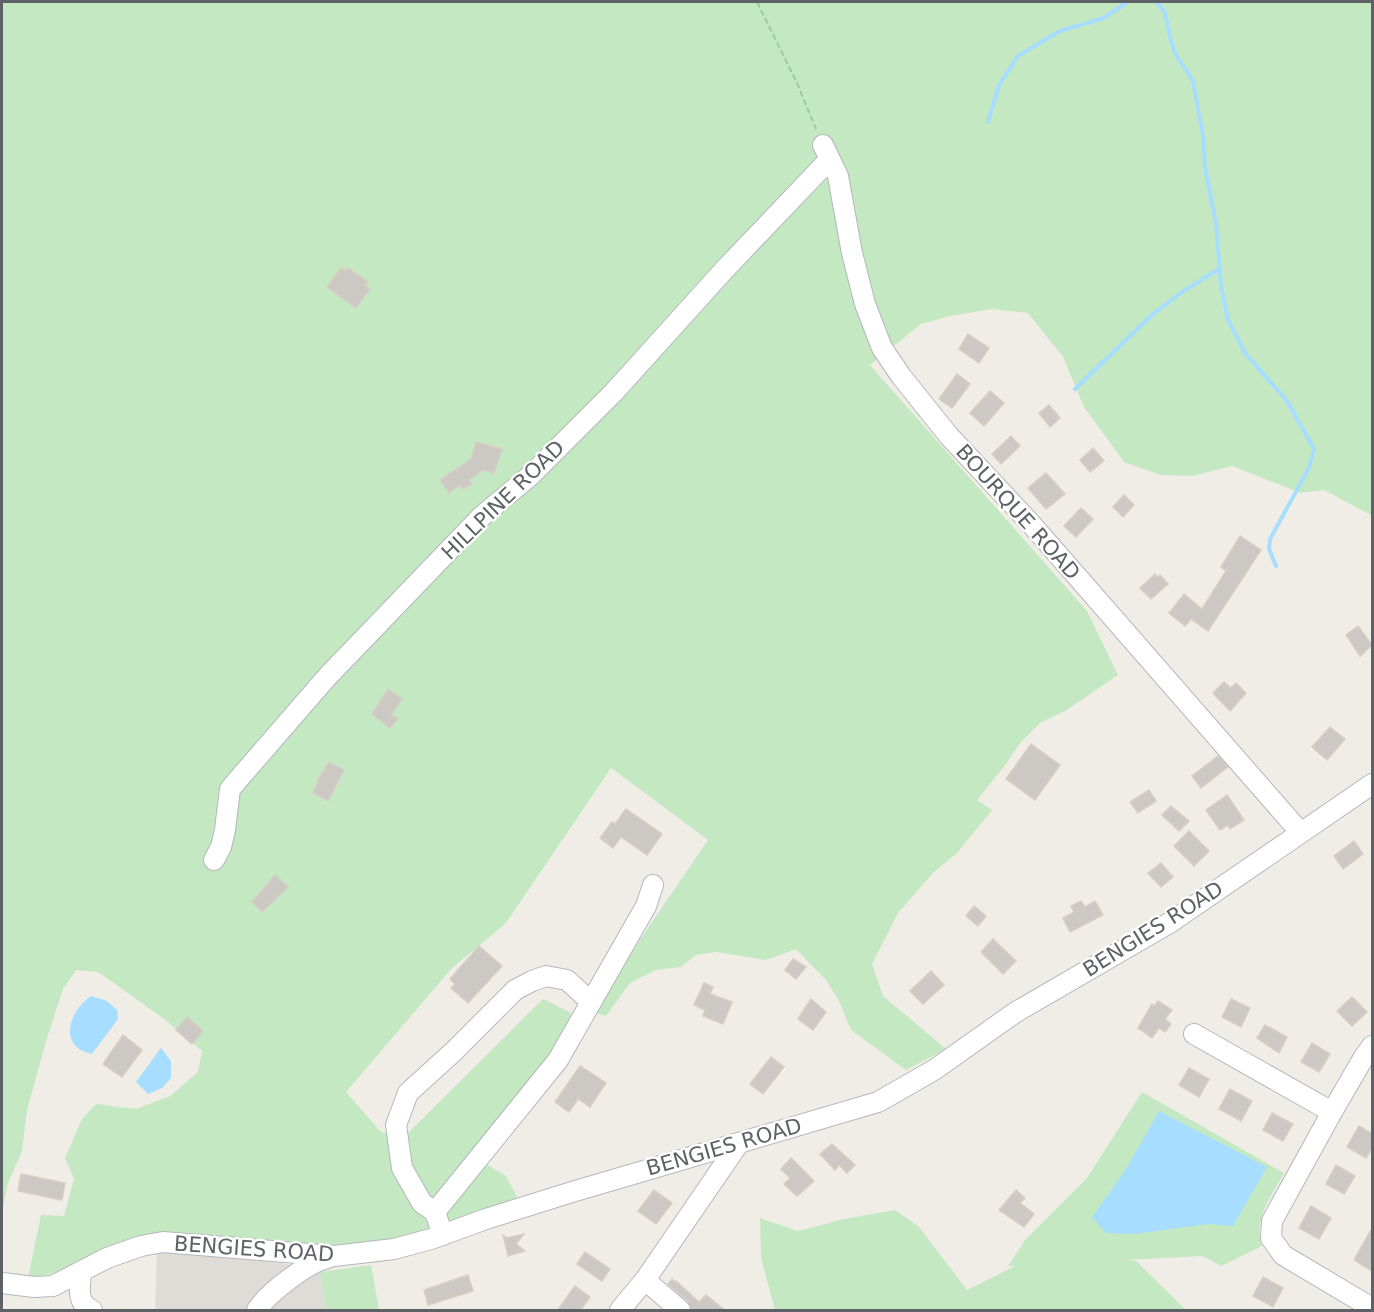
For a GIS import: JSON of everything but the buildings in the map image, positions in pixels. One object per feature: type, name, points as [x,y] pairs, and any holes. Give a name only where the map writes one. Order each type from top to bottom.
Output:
[{"type":"street","name":"BOURQUE ROAD","points":[[826,152],[838,176],[852,253],[865,304],[882,348],[901,376],[949,436],[1033,526],[1300,832]]},
{"type":"street","name":"HILLPINE ROAD","points":[[214,860],[221,847],[225,830],[230,789],[327,677],[465,532],[503,496],[531,475],[614,392],[826,152]]},
{"type":"street","name":"BENGIES ROAD","points":[[2,1283],[34,1287],[52,1286],[107,1258],[141,1246],[163,1242],[334,1256],[394,1249],[572,1192],[878,1102],[934,1070],[1016,1012],[1170,922],[1372,784]]},
{"type":"street","points":[[435,1212],[558,1060],[646,906],[653,885]]},
{"type":"street","points":[[443,1235],[435,1212],[422,1203],[402,1168],[396,1125],[408,1093],[515,990],[532,981],[546,976],[567,980],[591,1002]]},
{"type":"street","points":[[1194,1034],[1332,1112]]},
{"type":"street","points":[[1372,1046],[1332,1112],[1272,1221],[1271,1238],[1283,1255],[1372,1308]]},
{"type":"street","points":[[620,1311],[645,1280],[739,1143]]},
{"type":"street","points":[[257,1311],[263,1301],[303,1269],[334,1256]]},
{"type":"street","points":[[81,1273],[79,1294],[81,1302],[92,1311]]},
{"type":"street","points":[[645,1280],[680,1311]]},
{"type":"path","points":[[757,2],[797,83],[826,152]]},
{"type":"shaded area","points":[[157,1249],[281,1263],[320,1272],[326,1310],[155,1310]]},
{"type":"green space","points":[[2,2],[1372,2],[1372,519],[1371,515],[1324,490],[1301,493],[1232,466],[1192,476],[1161,475],[1124,462],[1084,407],[1063,357],[1028,313],[991,309],[921,324],[870,365],[1087,611],[1118,675],[1065,711],[1040,723],[1020,743],[977,800],[992,810],[957,853],[933,873],[898,913],[872,964],[883,996],[946,1049],[906,1070],[851,1030],[839,1001],[826,980],[796,949],[766,960],[716,952],[696,955],[681,967],[656,970],[630,983],[606,1016],[587,1011],[635,947],[708,840],[611,768],[506,923],[452,968],[346,1092],[380,1131],[402,1139],[543,999],[571,1013],[564,1037],[481,1161],[506,1176],[518,1199],[425,1235],[393,1241],[344,1246],[252,1245],[158,1239],[51,1274],[28,1278],[41,1215],[64,1216],[74,1179],[65,1158],[82,1119],[96,1104],[136,1109],[170,1096],[198,1072],[202,1051],[163,1018],[98,972],[76,970],[63,989],[47,1038],[27,1110],[22,1151],[8,1183],[2,1212]]},
{"type":"green space","points":[[1142,1092],[1284,1173],[1262,1217],[1260,1236],[1262,1246],[1221,1266],[1203,1256],[1125,1260],[1136,1261],[1186,1310],[775,1310],[761,1258],[760,1218],[798,1231],[844,1219],[895,1210],[919,1227],[967,1290],[1015,1266],[1008,1266],[1025,1240],[1087,1178]]},
{"type":"green space","points":[[371,1265],[379,1310],[326,1310],[320,1272]]},
{"type":"water","points":[[91,996],[107,1001],[117,1010],[118,1019],[92,1054],[81,1050],[74,1044],[70,1028],[77,1010]]},
{"type":"water","points":[[161,1048],[171,1061],[171,1078],[162,1088],[148,1094],[136,1082]]},
{"type":"water","points":[[1159,1111],[1267,1167],[1233,1226],[1207,1224],[1135,1234],[1106,1233],[1092,1217],[1126,1169]]},
{"type":"waterway","points":[[988,122],[999,85],[1018,56],[1060,31],[1104,18],[1127,2]]},
{"type":"waterway","points":[[1157,2],[1165,13],[1176,55],[1193,81],[1203,136],[1205,168],[1216,223],[1221,285],[1228,320],[1245,353],[1287,401],[1314,449],[1309,468],[1270,539],[1269,549],[1276,566]]},
{"type":"waterway","points":[[1075,389],[1153,314],[1182,292],[1219,269]]}]
